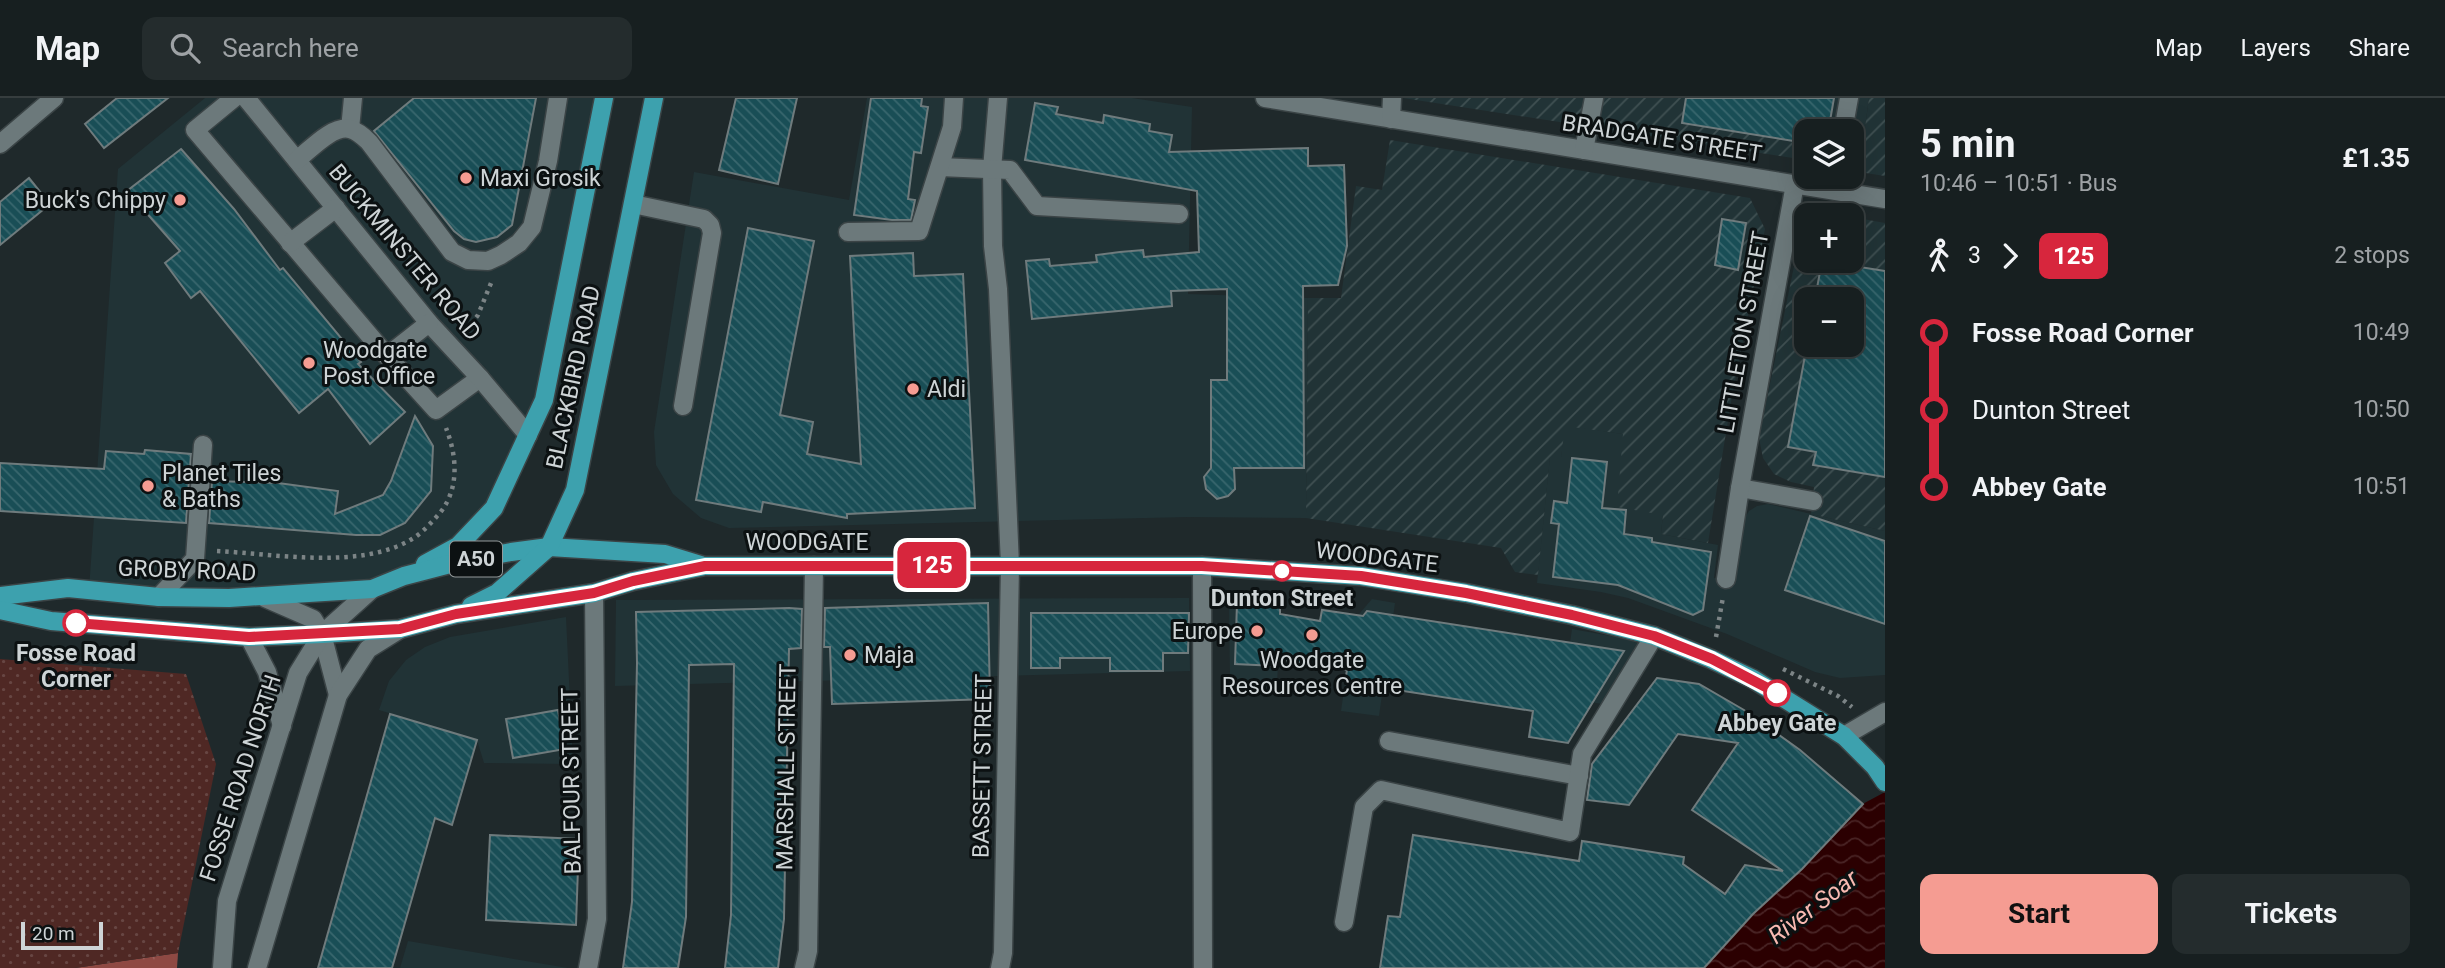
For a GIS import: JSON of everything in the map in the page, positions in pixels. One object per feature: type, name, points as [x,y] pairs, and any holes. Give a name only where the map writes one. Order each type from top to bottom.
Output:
[{"type":"main road","name":"BLACKBIRD ROAD","points":[[404,576],[458,545],[494,508],[544,400],[604,98]]},
{"type":"main road","name":"BLACKBIRD ROAD","points":[[456,614],[497,593],[549,547],[575,489],[654,98]]},
{"type":"main road","name":"WOODGATE","points":[[372,589],[404,576],[511,552],[549,547],[664,554],[705,566]]},
{"type":"main road","name":"WOODGATE","points":[[322,634],[400,629],[456,614],[594,593],[633,581],[705,566],[1202,566],[1361,576],[1466,593],[1572,615],[1654,636],[1753,679],[1844,736]]},
{"type":"main road","name":"GROBY ROAD","points":[[0,596],[68,588],[159,597],[265,598],[372,589]]},
{"type":"main road","name":"A50","points":[[0,610],[51,621],[249,637],[322,634]]},
{"type":"main road","name":"A50","points":[[1844,736],[1880,774]]},
{"type":"street","points":[[0,144],[54,98]]},
{"type":"street","points":[[234,98],[195,130],[387,356],[436,410],[480,378]]},
{"type":"street","name":"BUCKMINSTER ROAD","points":[[246,98],[429,323],[528,435]]},
{"type":"street","points":[[350,129],[353,98]]},
{"type":"street","points":[[297,160],[334,132],[350,129],[369,142],[452,252],[468,260],[488,261],[519,243],[532,227],[548,161],[558,98]]},
{"type":"street","points":[[848,232],[919,231],[952,127],[954,98]]},
{"type":"street","name":"BASSETT STREET","points":[[998,98],[992,169],[993,246],[998,289],[1010,565],[1003,953],[1000,968]]},
{"type":"street","name":"BRADGATE STREET","points":[[1265,98],[1794,184]]},
{"type":"street","points":[[1391,119],[1392,98]]},
{"type":"street","points":[[1584,150],[1594,98]]},
{"type":"street","points":[[1845,119],[1849,98]]},
{"type":"street","points":[[940,167],[1010,170],[1037,206],[1179,214]]},
{"type":"street","name":"LITTLETON STREET","points":[[1726,579],[1794,189]]},
{"type":"street","name":"BRADGATE STREET","points":[[1851,189],[1885,199]]},
{"type":"street","points":[[634,204],[704,219],[710,225],[712,233],[683,406]]},
{"type":"street","points":[[290,243],[336,208]]},
{"type":"street","points":[[387,356],[429,323]]},
{"type":"street","points":[[159,597],[195,559],[203,445]]},
{"type":"street","points":[[1740,488],[1813,501]]},
{"type":"street","name":"MARSHALL STREET","points":[[804,968],[808,951],[814,566]]},
{"type":"street","points":[[1202,566],[1203,968]]},
{"type":"street","name":"FOSSE ROAD NORTH","points":[[222,968],[226,901],[298,673],[322,634],[372,589]]},
{"type":"street","name":"BALFOUR STREET","points":[[588,968],[597,919],[594,593]]},
{"type":"street","points":[[265,598],[313,620],[322,634],[338,695]]},
{"type":"street","points":[[257,968],[338,695],[368,649],[400,629]]},
{"type":"street","points":[[1344,922],[1364,807],[1381,790],[1570,832],[1582,754],[1654,636]]},
{"type":"street","points":[[249,637],[267,672],[282,726]]},
{"type":"street","points":[[1844,736],[1885,712]]},
{"type":"street","points":[[1389,741],[1579,776]]},
{"type":"path","points":[[195,550],[326,558],[351,557],[375,554],[414,538],[447,505],[453,485],[453,449],[447,429],[436,410]]},
{"type":"path","points":[[1712,659],[1726,579]]},
{"type":"shaded area","points":[[205,98],[604,98],[544,400],[494,508],[458,546],[372,589],[89,590],[118,169]]},
{"type":"shaded area","points":[[867,98],[1132,98],[1192,107],[1188,294],[1308,298],[1306,518],[1188,517],[729,528],[701,518],[673,494],[656,465],[654,432],[694,172],[849,200]]},
{"type":"shaded area","points":[[1403,98],[1832,98],[1828,119],[1794,119],[1794,158]]},
{"type":"shaded area","points":[[1832,98],[1869,98],[1864,135],[1864,119],[1828,119]]},
{"type":"shaded area","points":[[1869,98],[1885,98],[1885,176],[1864,173],[1864,135]]},
{"type":"shaded area","points":[[1390,140],[1750,198],[1765,229],[1732,396],[1708,543],[1661,534],[1663,515],[1617,507],[1623,434],[1565,426],[1561,458],[1550,457],[1538,575],[1515,572],[1501,548],[1306,518],[1308,298],[1341,298],[1356,186],[1382,190]]},
{"type":"shaded area","points":[[1864,219],[1885,223],[1885,531],[1811,514],[1814,487],[1791,482],[1774,474],[1763,458],[1759,438],[1794,266],[1794,273],[1864,273]]},
{"type":"shaded area","points":[[1564,425],[1623,434],[1623,454],[1663,515],[1661,534],[1718,545],[1714,578],[1735,581],[1744,519],[1749,511],[1757,506],[1768,504],[1885,531],[1885,675],[1840,678],[1815,672],[1727,634],[1628,598],[1537,583],[1550,456],[1561,457]]},
{"type":"shaded area","name":"Europe","points":[[1229,596],[1281,598],[1277,685],[1230,681]]},
{"type":"shaded area","points":[[1189,598],[1190,671],[615,686],[616,600]]},
{"type":"shaded area","points":[[1372,599],[1395,603],[1379,716],[1341,711],[1354,620]]},
{"type":"shaded area","points":[[566,617],[573,764],[484,763],[477,740],[379,710],[389,681],[406,660],[425,647],[450,637]]},
{"type":"shaded area","points":[[1572,629],[1638,643],[1603,704],[1569,699],[1564,684]]},
{"type":"shaded area","points":[[0,659],[186,674],[216,764],[178,953],[75,968],[0,968]]},
{"type":"shaded area","points":[[408,941],[568,968],[400,968]]},
{"type":"green space","points":[[178,953],[177,968],[75,968]]},
{"type":"water","name":"River Soar","points":[[1885,792],[1885,968],[1704,968],[1753,914],[1803,868],[1857,807]]},
{"type":"building","points":[[117,98],[168,98],[104,148],[85,124]]},
{"type":"building","name":"Maxi Grosik","points":[[414,98],[536,98],[512,225],[497,237],[476,242],[464,239],[454,231],[374,131]]},
{"type":"building","points":[[736,98],[797,98],[778,184],[719,170]]},
{"type":"building","points":[[871,98],[922,98],[921,106],[928,107],[921,153],[914,152],[908,199],[915,200],[911,220],[854,215]]},
{"type":"building","points":[[1686,98],[1834,98],[1830,119],[1794,119],[1794,141],[1682,123]]},
{"type":"building","points":[[1035,103],[1058,107],[1056,114],[1103,123],[1104,115],[1150,124],[1149,131],[1172,135],[1169,152],[1308,148],[1308,166],[1344,165],[1347,246],[1338,285],[1303,286],[1304,468],[1234,468],[1235,489],[1228,496],[1217,499],[1206,489],[1204,477],[1211,468],[1211,380],[1227,380],[1227,289],[1171,291],[1172,306],[1032,319],[1026,261],[1049,259],[1050,266],[1097,262],[1096,255],[1120,252],[1143,250],[1144,257],[1199,252],[1197,191],[1025,160]]},
{"type":"building","points":[[181,149],[234,209],[280,270],[283,268],[361,362],[358,364],[405,412],[370,444],[328,389],[299,413],[200,291],[191,298],[165,263],[180,251],[127,191]]},
{"type":"building","points":[[29,178],[50,204],[0,245],[0,202]]},
{"type":"building","points":[[1722,219],[1746,223],[1738,270],[1715,265]]},
{"type":"building","points":[[748,228],[814,241],[780,415],[813,422],[807,454],[861,464],[850,256],[913,253],[914,276],[963,274],[975,508],[847,514],[847,518],[763,502],[761,512],[696,500]]},
{"type":"building","points":[[1864,268],[1885,271],[1885,477],[1813,465],[1816,452],[1788,447],[1805,357],[1864,357],[1864,287],[1817,287],[1820,273],[1864,273]]},
{"type":"building","points":[[415,416],[433,446],[431,491],[405,523],[380,535],[356,535],[209,523],[212,481],[278,483],[338,491],[335,514],[383,495],[391,481]]},
{"type":"building","points":[[145,450],[191,454],[186,523],[0,511],[0,463],[104,469],[106,451],[144,454]]},
{"type":"building","points":[[1572,458],[1607,462],[1602,508],[1626,510],[1624,534],[1652,538],[1652,542],[1711,552],[1703,610],[1693,615],[1618,585],[1553,577],[1559,524],[1551,523],[1554,501],[1567,503]]},
{"type":"building","points":[[1810,516],[1885,541],[1885,624],[1785,590]]},
{"type":"building","points":[[988,603],[990,699],[832,704],[830,647],[824,647],[825,608]]},
{"type":"building","points":[[1237,603],[1280,604],[1280,614],[1320,621],[1322,610],[1363,616],[1367,611],[1624,651],[1568,743],[1529,737],[1533,711],[1345,682],[1347,670],[1278,659],[1277,666],[1235,664]]},
{"type":"building","points":[[802,609],[801,648],[789,649],[784,919],[778,968],[725,968],[731,915],[734,664],[689,665],[686,917],[678,968],[623,968],[632,902],[636,612]]},
{"type":"building","points":[[1031,613],[1189,613],[1188,653],[1163,653],[1163,671],[1110,671],[1110,658],[1060,658],[1060,668],[1031,668]]},
{"type":"building","points":[[1657,678],[1699,684],[1744,710],[1800,750],[1863,804],[1802,869],[1753,914],[1704,968],[1380,968],[1388,916],[1400,917],[1413,835],[1579,861],[1582,841],[1684,857],[1683,864],[1725,894],[1745,865],[1783,871],[1692,810],[1738,743],[1678,734],[1629,805],[1587,800],[1592,764]]},
{"type":"building","points":[[558,710],[565,749],[513,758],[506,719]]},
{"type":"building","points":[[390,714],[477,740],[452,825],[435,818],[392,968],[318,968]]},
{"type":"building","points":[[490,835],[579,839],[576,925],[486,920]]},
{"type":"bus line","name":"125","points":[[76,623],[249,637],[400,629],[456,614],[594,593],[633,581],[705,566],[1202,566],[1361,576],[1466,593],[1572,615],[1654,636],[1712,659],[1777,693]]},
{"type":"place","name":"Maxi Grosik","points":[[466,178]]},
{"type":"place","name":"Buck's Chippy","points":[[180,200]]},
{"type":"place","name":"Woodgate Post Office","points":[[309,363]]},
{"type":"place","name":"Aldi","points":[[913,389]]},
{"type":"place","name":"Planet Tiles & Baths","points":[[148,486]]},
{"type":"place","name":"Dunton Street","points":[[1282,571]]},
{"type":"place","name":"Fosse Road Corner","points":[[76,623]]},
{"type":"place","name":"Europe","points":[[1257,631]]},
{"type":"place","name":"Woodgate Resources Centre","points":[[1312,635]]},
{"type":"place","name":"Maja","points":[[850,655]]},
{"type":"place","name":"Abbey Gate","points":[[1777,693]]}]
